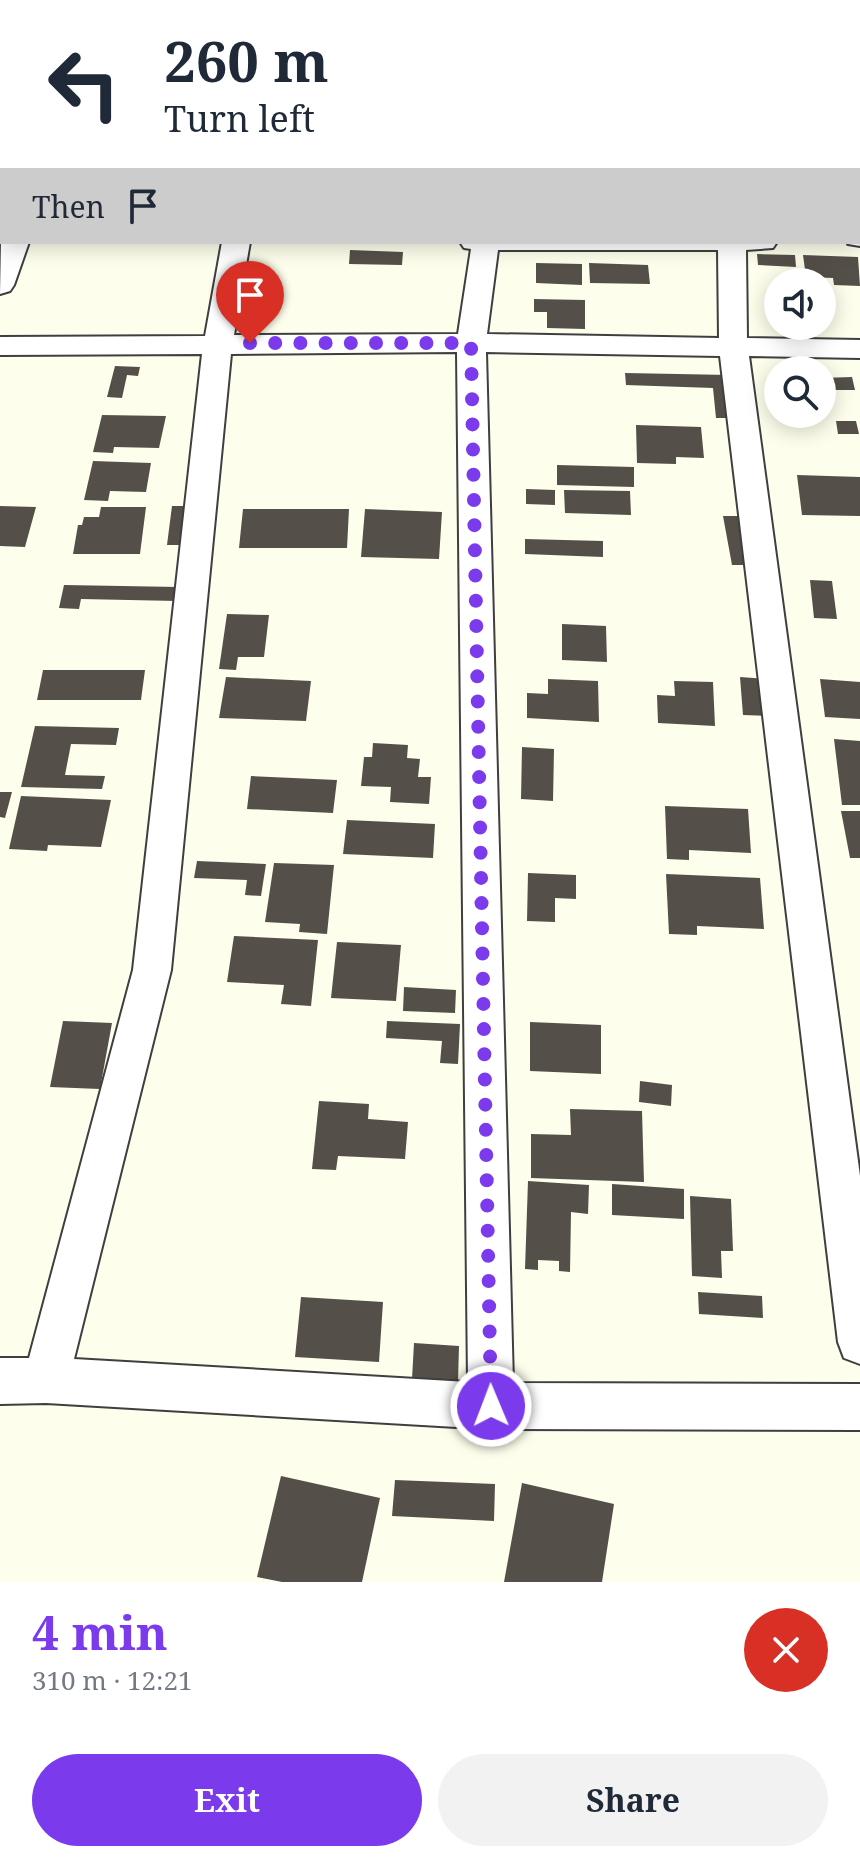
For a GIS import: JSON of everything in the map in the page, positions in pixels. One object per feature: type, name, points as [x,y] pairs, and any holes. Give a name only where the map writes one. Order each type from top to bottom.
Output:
[{"type":"street","points":[[0,285],[14,244]]},
{"type":"street","points":[[46,1380],[152,970],[218,343],[236,244]]},
{"type":"street","points":[[486,244],[471,343],[491,1406]]},
{"type":"street","points":[[742,244],[733,347],[860,1342]]},
{"type":"street","points":[[0,346],[471,343],[860,349]]},
{"type":"street","points":[[0,1381],[46,1380],[491,1406],[860,1407]]},
{"type":"building","points":[[350,250],[403,252],[402,265],[349,264]]},
{"type":"building","points":[[757,254],[795,255],[796,267],[758,265]]},
{"type":"building","points":[[803,255],[858,257],[860,286],[836,285],[836,268],[805,268]]},
{"type":"building","points":[[536,263],[582,264],[582,285],[536,283]]},
{"type":"building","points":[[589,263],[648,265],[650,284],[590,283]]},
{"type":"building","points":[[534,299],[585,300],[585,329],[547,328],[547,312],[534,312]]},
{"type":"building","points":[[115,366],[140,367],[138,376],[127,375],[122,398],[107,397]]},
{"type":"building","points":[[625,373],[730,375],[735,418],[716,418],[713,388],[626,385]]},
{"type":"building","points":[[852,377],[855,390],[836,390],[836,378]]},
{"type":"building","points":[[102,415],[166,416],[159,448],[114,447],[113,453],[93,452]]},
{"type":"building","points":[[836,421],[856,421],[859,434],[838,434]]},
{"type":"building","points":[[636,425],[701,427],[704,458],[676,457],[676,464],[637,463]]},
{"type":"building","points":[[93,461],[151,463],[146,492],[110,491],[108,501],[84,500]]},
{"type":"building","points":[[557,465],[634,467],[634,487],[557,485]]},
{"type":"building","points":[[797,475],[860,477],[860,516],[802,515]]},
{"type":"building","points":[[526,489],[555,490],[555,505],[526,504]]},
{"type":"building","points":[[564,490],[630,491],[631,515],[565,513]]},
{"type":"building","points":[[0,506],[36,507],[25,547],[0,546]]},
{"type":"building","points":[[172,506],[190,506],[186,545],[167,545]]},
{"type":"building","points":[[101,507],[146,507],[140,554],[73,554],[78,525],[82,525],[84,517],[99,517]]},
{"type":"building","points":[[243,509],[349,509],[347,548],[239,548]]},
{"type":"building","points":[[365,509],[442,512],[439,559],[361,557]]},
{"type":"building","points":[[723,516],[748,516],[756,565],[732,565]]},
{"type":"building","points":[[525,539],[603,541],[603,557],[525,554]]},
{"type":"building","points":[[810,580],[832,581],[837,619],[814,618]]},
{"type":"building","points":[[64,585],[179,587],[177,601],[81,599],[79,609],[59,608]]},
{"type":"building","points":[[227,614],[269,615],[264,657],[238,657],[236,670],[219,669]]},
{"type":"building","points":[[562,624],[606,626],[607,662],[562,660]]},
{"type":"building","points":[[43,670],[145,670],[141,700],[37,700]]},
{"type":"building","points":[[226,677],[311,681],[306,721],[219,718]]},
{"type":"building","points":[[740,677],[766,679],[770,716],[743,715]]},
{"type":"building","points":[[548,679],[598,681],[599,722],[527,718],[527,693],[548,694]]},
{"type":"building","points":[[820,679],[860,682],[860,719],[825,717]]},
{"type":"building","points":[[674,681],[713,682],[715,726],[658,723],[657,695],[675,696]]},
{"type":"building","points":[[35,726],[119,728],[116,745],[71,744],[65,775],[105,776],[102,789],[21,787]]},
{"type":"building","points":[[834,739],[860,741],[860,805],[842,805]]},
{"type":"building","points":[[373,743],[408,745],[407,758],[420,759],[418,777],[431,777],[429,804],[390,802],[391,787],[361,786],[364,757],[372,757]]},
{"type":"building","points":[[522,747],[554,749],[553,801],[521,799]]},
{"type":"building","points":[[251,776],[337,780],[333,813],[247,809]]},
{"type":"building","points":[[0,792],[12,792],[5,818],[0,817]]},
{"type":"building","points":[[21,796],[111,800],[101,847],[48,845],[47,851],[9,849]]},
{"type":"building","points":[[665,806],[748,809],[751,853],[689,850],[689,860],[667,859]]},
{"type":"building","points":[[841,811],[860,811],[860,858],[850,858]]},
{"type":"building","points":[[347,820],[435,824],[433,858],[343,854]]},
{"type":"building","points":[[197,861],[266,864],[261,896],[245,895],[247,880],[194,878]]},
{"type":"building","points":[[274,863],[334,865],[327,934],[299,932],[300,924],[265,922]]},
{"type":"building","points":[[528,873],[576,875],[576,899],[555,898],[555,922],[527,921]]},
{"type":"building","points":[[666,874],[760,878],[764,929],[697,926],[697,935],[669,934]]},
{"type":"building","points":[[234,936],[318,940],[311,1006],[281,1004],[284,985],[227,982]]},
{"type":"building","points":[[337,942],[401,945],[396,1001],[331,998]]},
{"type":"building","points":[[404,987],[456,990],[455,1013],[403,1011]]},
{"type":"building","points":[[63,1021],[112,1023],[100,1089],[50,1087]]},
{"type":"building","points":[[387,1021],[460,1024],[458,1064],[440,1063],[442,1041],[386,1038]]},
{"type":"building","points":[[530,1022],[601,1025],[601,1074],[530,1071]]},
{"type":"building","points":[[640,1081],[672,1085],[671,1106],[639,1102]]},
{"type":"building","points":[[319,1101],[369,1104],[368,1119],[408,1122],[405,1159],[338,1156],[336,1170],[312,1169]]},
{"type":"building","points":[[570,1109],[642,1111],[644,1182],[531,1178],[531,1134],[571,1135]]},
{"type":"building","points":[[528,1181],[589,1185],[588,1214],[571,1212],[570,1272],[559,1271],[559,1261],[538,1260],[538,1270],[525,1269]]},
{"type":"building","points":[[612,1184],[684,1189],[684,1219],[612,1215]]},
{"type":"building","points":[[690,1196],[731,1199],[733,1251],[721,1251],[722,1278],[692,1276]]},
{"type":"building","points":[[698,1292],[762,1296],[763,1318],[699,1314]]},
{"type":"building","points":[[301,1297],[383,1302],[379,1362],[295,1357]]},
{"type":"building","points":[[414,1343],[459,1346],[458,1382],[412,1379]]},
{"type":"building","points":[[281,1476],[380,1498],[362,1582],[282,1582],[257,1577]]},
{"type":"building","points":[[395,1480],[495,1484],[494,1521],[392,1516]]},
{"type":"building","points":[[522,1483],[614,1504],[602,1582],[504,1582]]},
{"type":"route","points":[[250,343],[471,343],[491,1406]]}]
